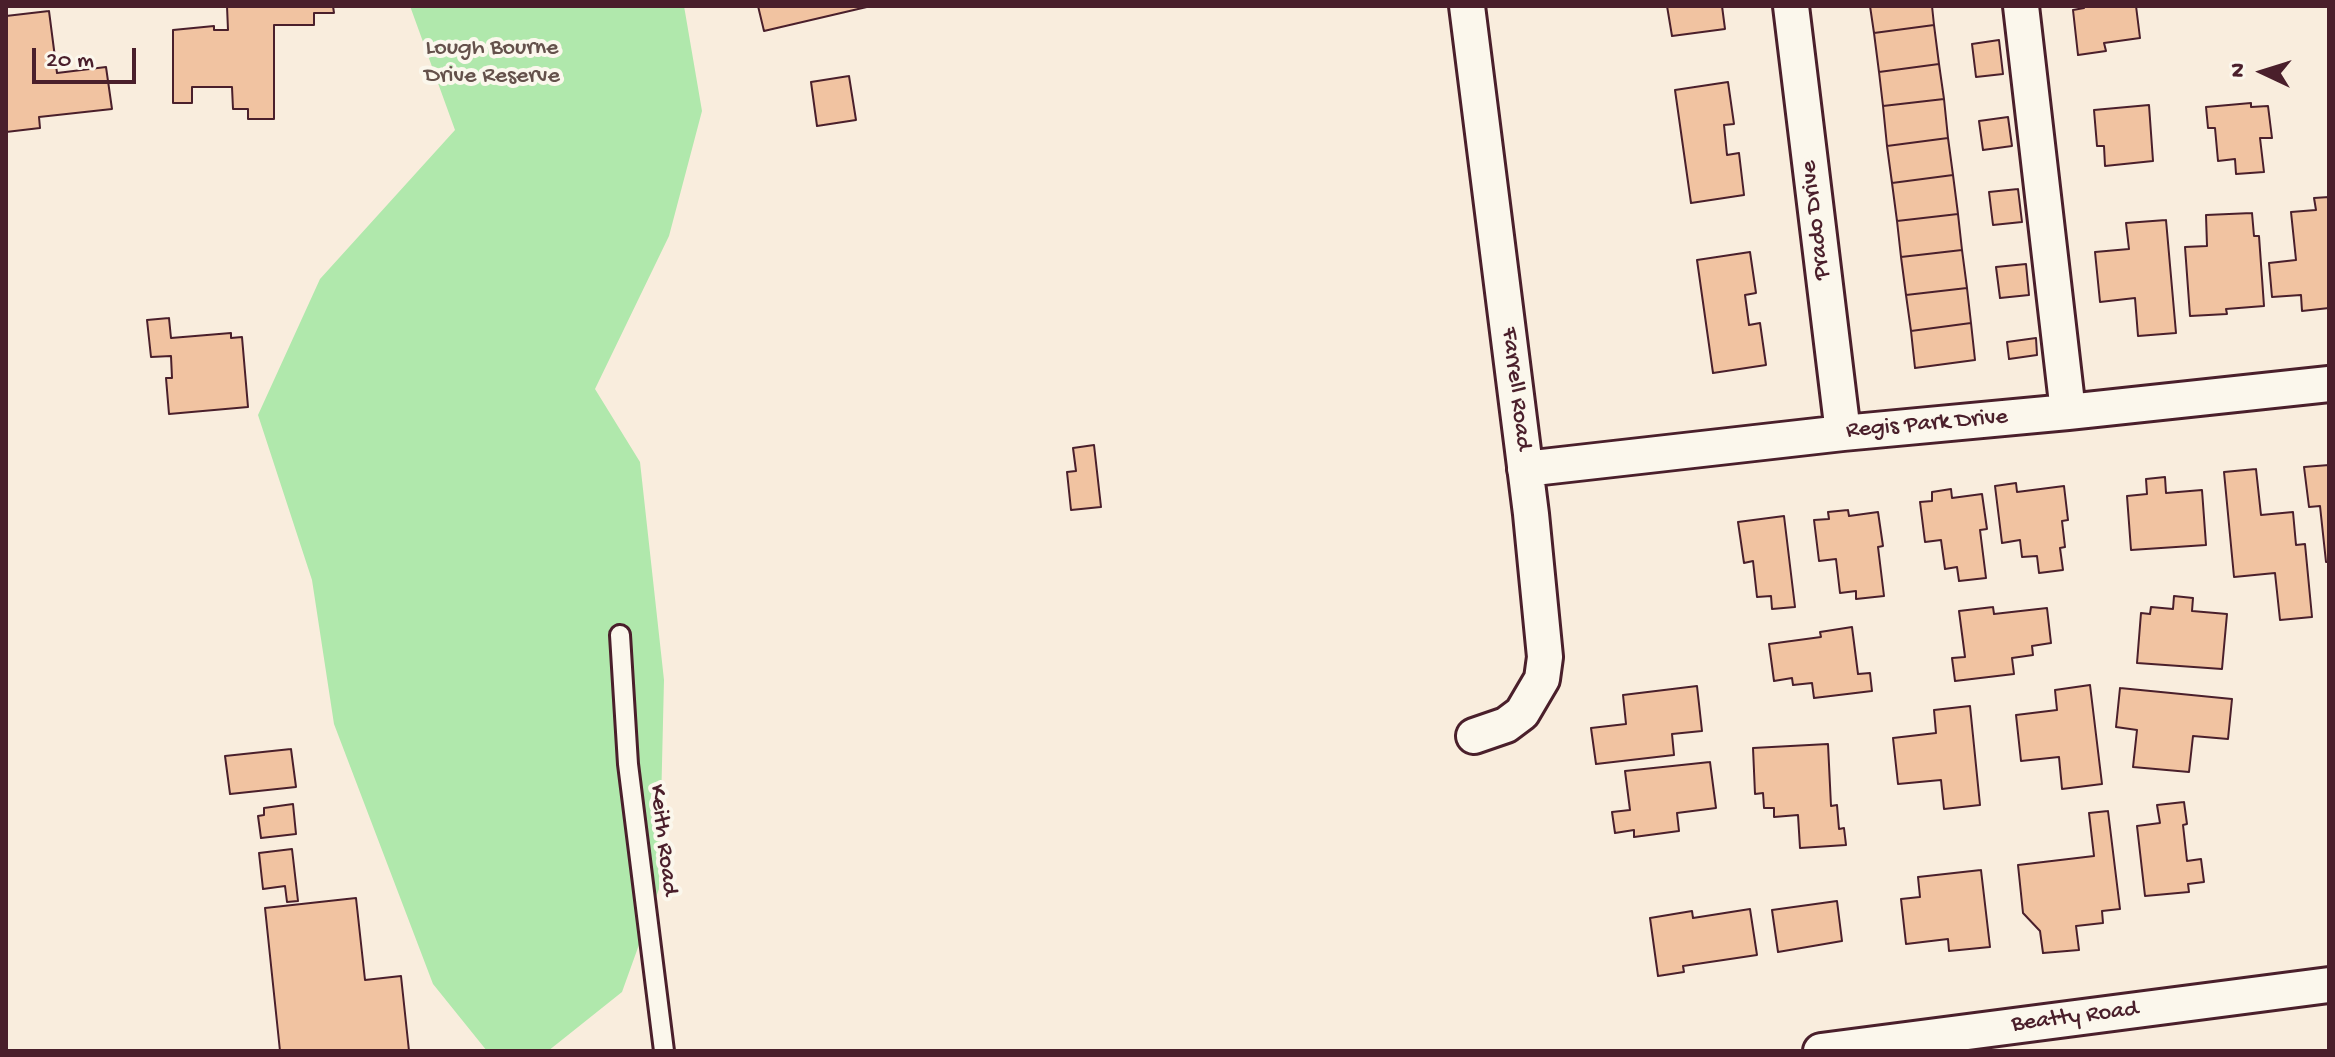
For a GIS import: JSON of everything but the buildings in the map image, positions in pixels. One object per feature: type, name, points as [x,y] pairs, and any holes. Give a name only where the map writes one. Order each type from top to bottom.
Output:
[{"type":"street","name":"Farrell Road","points":[[1467,6],[1525,469],[1545,657],[1542,679],[1522,713],[1506,725],[1474,736]]},
{"type":"street","name":"Prado Drive","points":[[1791,6],[1843,433]]},
{"type":"street","points":[[2021,6],[2068,412]]},
{"type":"street","name":"Regis Park Drive","points":[[1525,469],[2329,384]]},
{"type":"street","name":"Beatty Road","points":[[1821,1051],[2329,985]]},
{"type":"lane","name":"Keith Road","points":[[620,635],[628,764],[664,1051]]},
{"type":"green space","name":"Lough Bourne Drive Reserve","points":[[410,6],[684,6],[702,111],[669,236],[595,389],[640,462],[664,680],[659,889],[622,992],[548,1051],[487,1051],[433,984],[334,724],[312,580],[258,415],[320,279],[455,130]]}]
